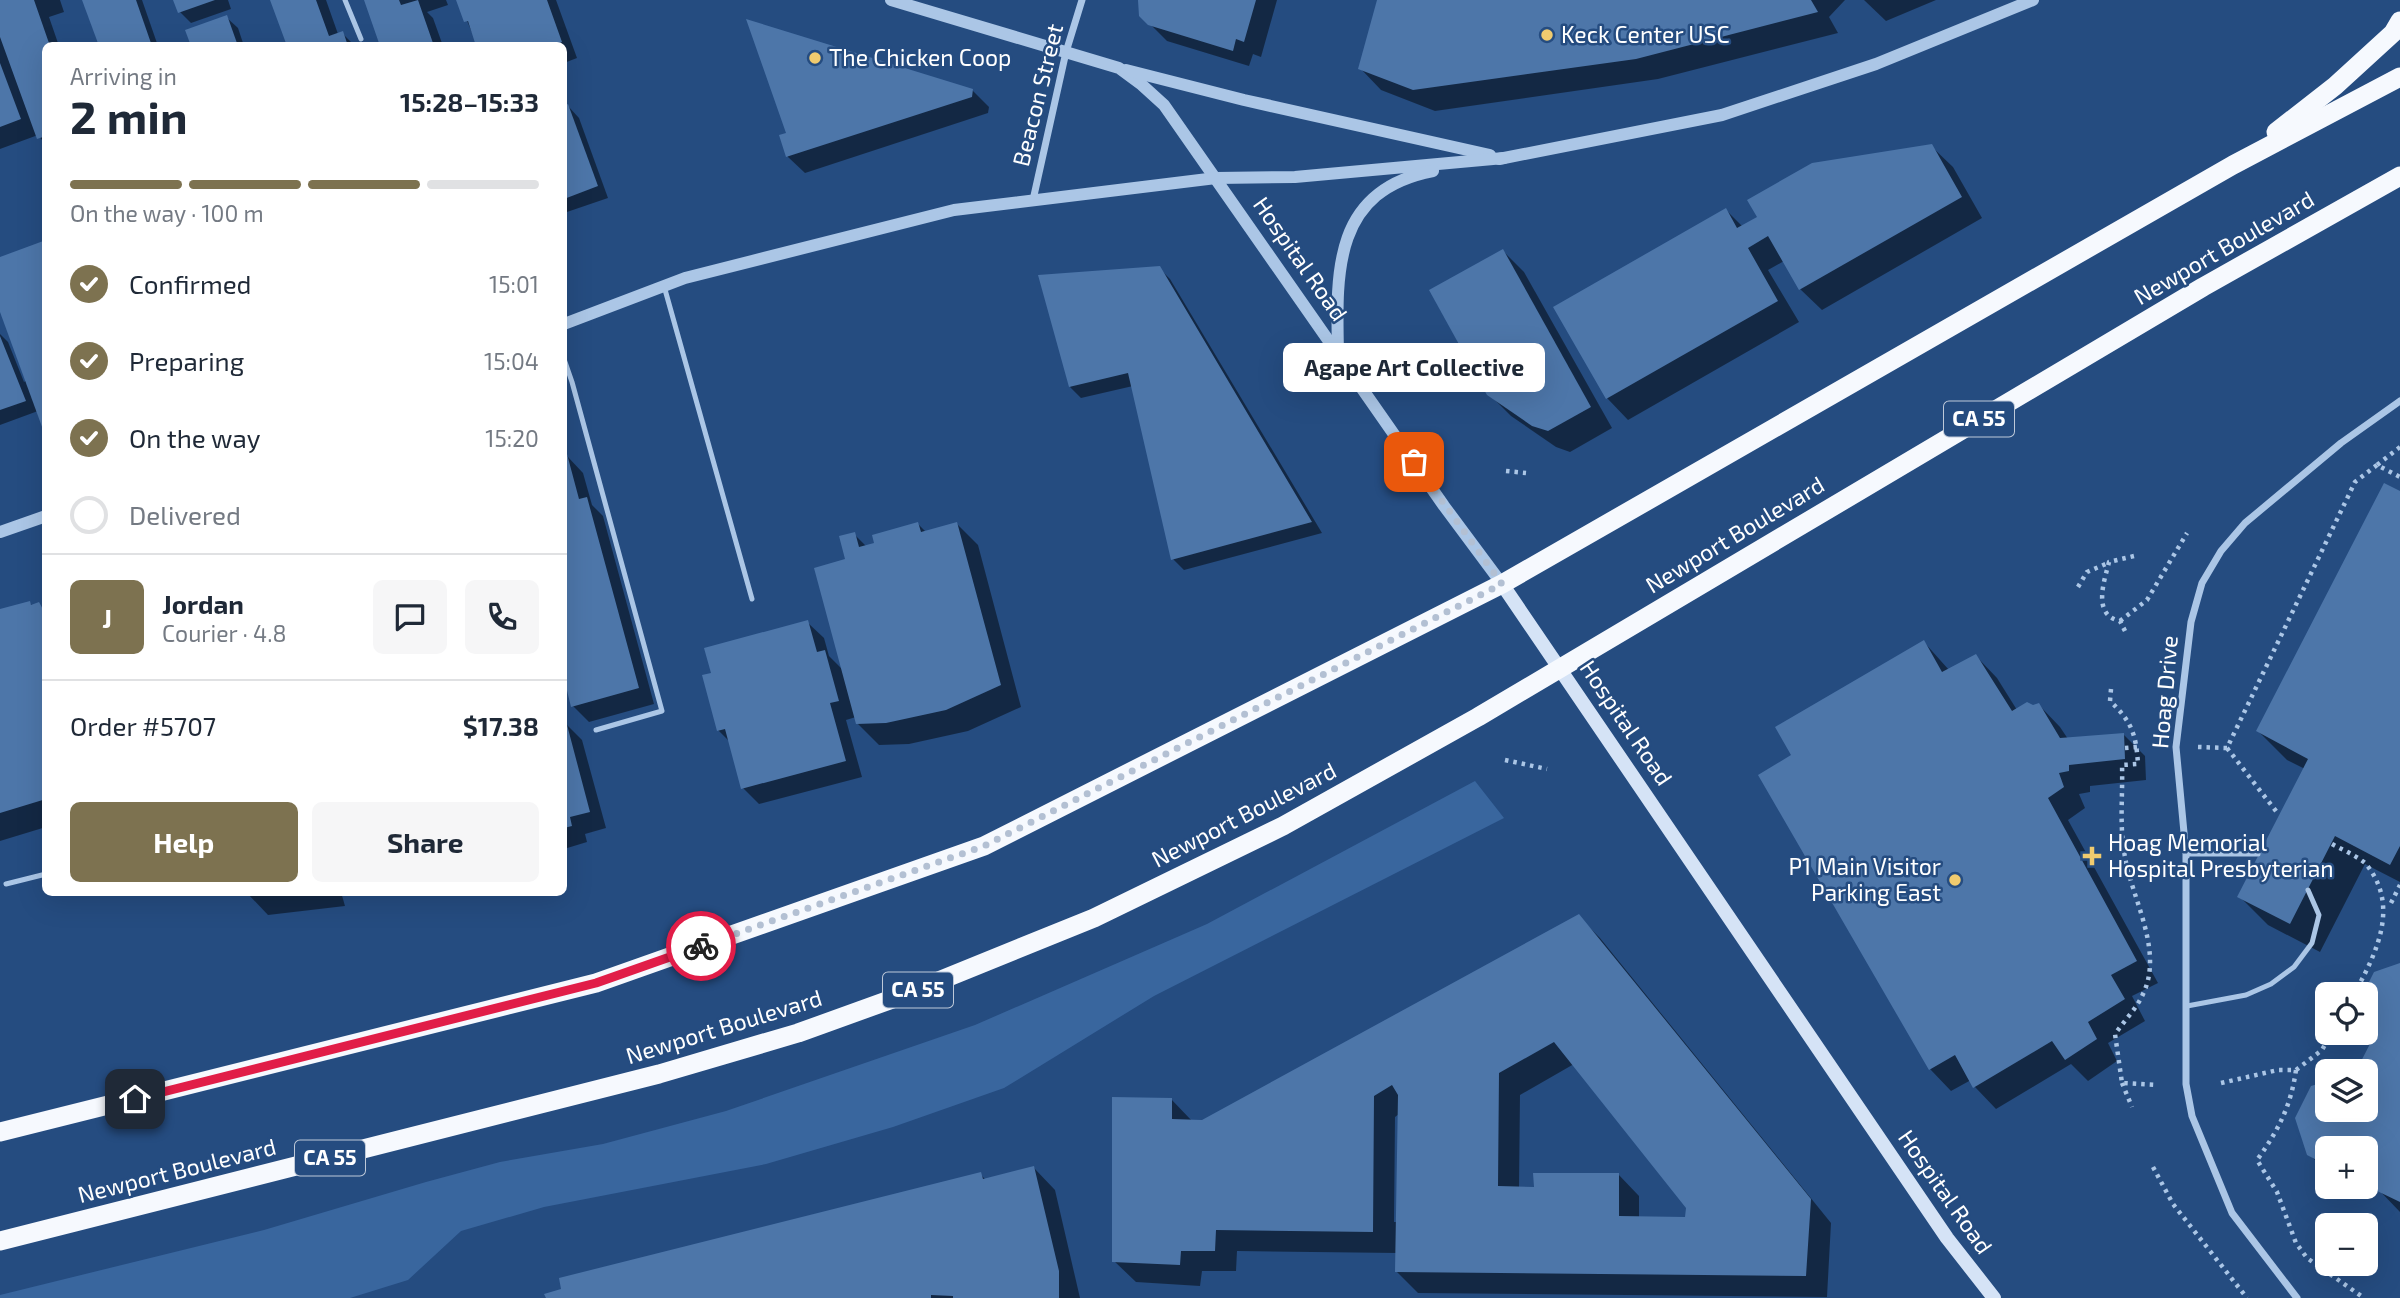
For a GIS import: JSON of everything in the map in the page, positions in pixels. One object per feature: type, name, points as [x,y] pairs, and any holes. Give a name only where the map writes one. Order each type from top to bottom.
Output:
[{"type":"highway","points":[[2233,165],[2335,86],[2393,33],[2400,21]]},
{"type":"highway","points":[[0,1132],[596,983],[984,846],[1502,584],[2233,165],[2400,77]]},
{"type":"highway","name":"Newport Boulevard","points":[[0,1241],[659,1074],[798,1033],[909,993],[1094,918],[1283,826],[1478,717],[2179,301],[2400,176]]},
{"type":"main road","name":"Hospital Road","points":[[1502,584],[1947,1238],[1994,1298]]},
{"type":"street","points":[[891,0],[1119,68],[1244,100],[1504,158]]},
{"type":"street","name":"Beacon Street","points":[[1032,200],[1066,52],[1082,0]]},
{"type":"street","points":[[1338,353],[1337,304],[1341,260],[1351,228],[1368,201],[1407,176],[1722,115],[1876,64],[2033,0]]},
{"type":"street","name":"Hospital Road","points":[[1119,68],[1164,105],[1444,506],[1502,584]]},
{"type":"street","points":[[567,323],[685,278],[954,210],[1216,178],[1295,177],[1504,158]]},
{"type":"street","name":"Hoag Drive","points":[[2297,1298],[2232,1213],[2192,1116],[2186,1084],[2186,854],[2176,747],[2191,622],[2202,583],[2221,551],[2245,523],[2341,443],[2400,401]]},
{"type":"street","points":[[0,532],[42,517]]},
{"type":"lane","points":[[345,0],[361,39]]},
{"type":"lane","points":[[664,286],[752,599]]},
{"type":"lane","points":[[567,368],[662,710],[596,730]]},
{"type":"lane","points":[[2186,854],[2258,854]]},
{"type":"lane","points":[[6,884],[42,875]]},
{"type":"lane","points":[[2187,1006],[2246,995],[2271,984],[2294,967],[2312,943],[2319,915],[2308,890]]},
{"type":"path","points":[[2227,748],[2355,482],[2400,447]]},
{"type":"path","points":[[2377,465],[2400,477]]},
{"type":"path","points":[[1506,471],[1526,473]]},
{"type":"path","points":[[2120,621],[2147,600],[2188,533]]},
{"type":"path","points":[[2078,587],[2087,572],[2109,562],[2134,556]]},
{"type":"path","points":[[2109,562],[2101,596],[2105,612],[2111,619],[2120,621]]},
{"type":"path","points":[[2120,621],[2125,631]]},
{"type":"path","points":[[2111,689],[2110,701],[2134,730],[2137,747],[2138,764],[2122,765],[2121,835],[2128,878],[2146,925],[2150,958],[2144,993],[2115,1034],[2122,1083],[2132,1107]]},
{"type":"path","points":[[2125,748],[2137,747]]},
{"type":"path","points":[[2194,747],[2227,748]]},
{"type":"path","points":[[2227,748],[2279,815]]},
{"type":"path","points":[[1504,760],[1547,769]]},
{"type":"path","points":[[2332,844],[2364,862],[2381,879],[2391,903]]},
{"type":"path","points":[[2361,982],[2385,939],[2391,903],[2400,885]]},
{"type":"path","points":[[2221,1083],[2278,1070],[2296,1070],[2325,1045]]},
{"type":"path","points":[[2296,1070],[2294,1087],[2278,1131],[2257,1160],[2277,1192],[2296,1242],[2307,1258],[2364,1298]]},
{"type":"path","points":[[2122,1083],[2158,1085]]},
{"type":"path","points":[[2153,1167],[2173,1204],[2247,1298]]},
{"type":"shaded area","points":[[1475,781],[1504,818],[1154,996],[1004,1088],[893,1127],[766,1164],[544,1207],[461,1231],[408,1280],[350,1298],[0,1298],[0,1295],[264,1230],[500,1162],[603,1144],[726,1111],[975,1025],[1207,924]]},
{"type":"building","points":[[0,0],[34,0],[49,42],[42,42],[42,137],[37,139],[0,37]]},
{"type":"building","points":[[82,0],[136,0],[151,42],[98,42]]},
{"type":"building","points":[[173,0],[215,0],[178,13]]},
{"type":"building","points":[[270,0],[316,0],[329,36],[343,31],[347,42],[286,42]]},
{"type":"building","points":[[364,0],[399,0],[401,5],[418,0],[433,42],[379,42]]},
{"type":"building","points":[[456,0],[547,0],[562,42],[475,42],[468,21],[464,22]]},
{"type":"building","points":[[1138,0],[1256,0],[1244,42],[1236,39],[1233,51],[1148,25],[1139,16]]},
{"type":"building","name":"Keck Center USC","points":[[1377,0],[1811,0],[1818,12],[1636,59],[1413,90],[1358,69]]},
{"type":"building","points":[[227,15],[237,42],[190,42],[185,30]]},
{"type":"building","name":"The Chicken Coop","points":[[746,19],[973,89],[972,97],[786,157],[779,135],[786,133]]},
{"type":"building","points":[[0,63],[21,119],[0,127]]},
{"type":"building","points":[[567,104],[598,186],[567,198]]},
{"type":"building","points":[[1932,144],[1962,197],[1799,290],[1768,236],[1748,248],[1778,301],[1606,399],[1553,307],[1726,208],[1737,228],[1757,217],[1747,200],[1812,163]]},
{"type":"building","points":[[42,241],[42,427],[0,312],[0,257]]},
{"type":"building","points":[[1503,249],[1591,407],[1548,431],[1532,426],[1487,395],[1429,290]]},
{"type":"building","points":[[1160,266],[1312,522],[1171,560],[1128,373],[1069,387],[1038,275]]},
{"type":"building","points":[[0,336],[26,401],[0,410]]},
{"type":"building","points":[[567,454],[579,499],[587,497],[639,688],[571,707],[567,690]]},
{"type":"building","points":[[2384,483],[2400,491],[2400,846],[2390,865],[2335,836],[2290,924],[2237,897],[2308,759],[2256,731]]},
{"type":"building","points":[[918,522],[921,532],[957,522],[1001,685],[946,710],[886,723],[856,724],[814,568],[845,559],[839,536],[855,532],[859,547],[874,543],[872,535]]},
{"type":"building","points":[[30,601],[31,605],[39,602],[42,608],[42,800],[0,813],[0,609]]},
{"type":"building","points":[[808,620],[817,652],[825,650],[839,701],[830,703],[846,761],[741,789],[725,729],[717,731],[702,675],[711,673],[704,648]]},
{"type":"building","name":"P1 Main Visitor Parking East","points":[[1924,640],[1942,672],[1976,654],[2012,711],[2027,702],[2033,705],[2039,703],[2060,738],[2124,733],[2125,759],[2069,765],[2069,771],[2059,773],[2064,787],[2048,798],[2137,961],[2111,975],[2125,999],[2088,1022],[2097,1039],[2065,1060],[2052,1041],[1973,1088],[1955,1055],[1929,1070],[1758,775],[1791,755],[1775,727]]},
{"type":"building","points":[[567,725],[590,812],[570,817],[572,826],[567,827]]},
{"type":"building","points":[[1579,914],[1811,1199],[1806,1276],[1395,1272],[1398,1095],[1392,1085],[1374,1096],[1373,1232],[1216,1230],[1215,1251],[1181,1251],[1180,1265],[1112,1262],[1112,1097],[1172,1098],[1172,1119],[1202,1120]],"holes":[[[1554,1042],[1686,1208],[1685,1217],[1619,1216],[1619,1173],[1533,1173],[1534,1187],[1498,1186],[1499,1073]]]},
{"type":"building","points":[[2400,963],[2400,1202],[2378,1191],[2378,1136],[2315,1136],[2315,1159],[2307,1155],[2295,1118],[2311,1086],[2315,1085],[2315,1122],[2378,1122],[2378,1059],[2362,1059],[2369,1045],[2378,1045],[2378,982],[2369,982],[2374,972]]},
{"type":"building","points":[[1034,1166],[1059,1271],[1059,1298],[953,1298],[931,1295],[931,1298],[546,1298],[544,1294],[561,1289],[559,1278],[981,1172],[983,1179]]},
{"type":"way so far","points":[[701,946],[984,846],[1502,584],[1414,462]]},
{"type":"place","name":"Keck Center USC","points":[[1547,35]]},
{"type":"place","name":"The Chicken Coop","points":[[815,58]]},
{"type":"place","name":"Agape Art Collective","points":[[1414,462]]},
{"type":"place","name":"Hoag Memorial Hospital Presbyterian","points":[[2092,856]]},
{"type":"place","name":"P1 Main Visitor Parking East","points":[[1955,880]]},
{"type":"route","points":[[135,1099],[596,983],[701,946]]}]
